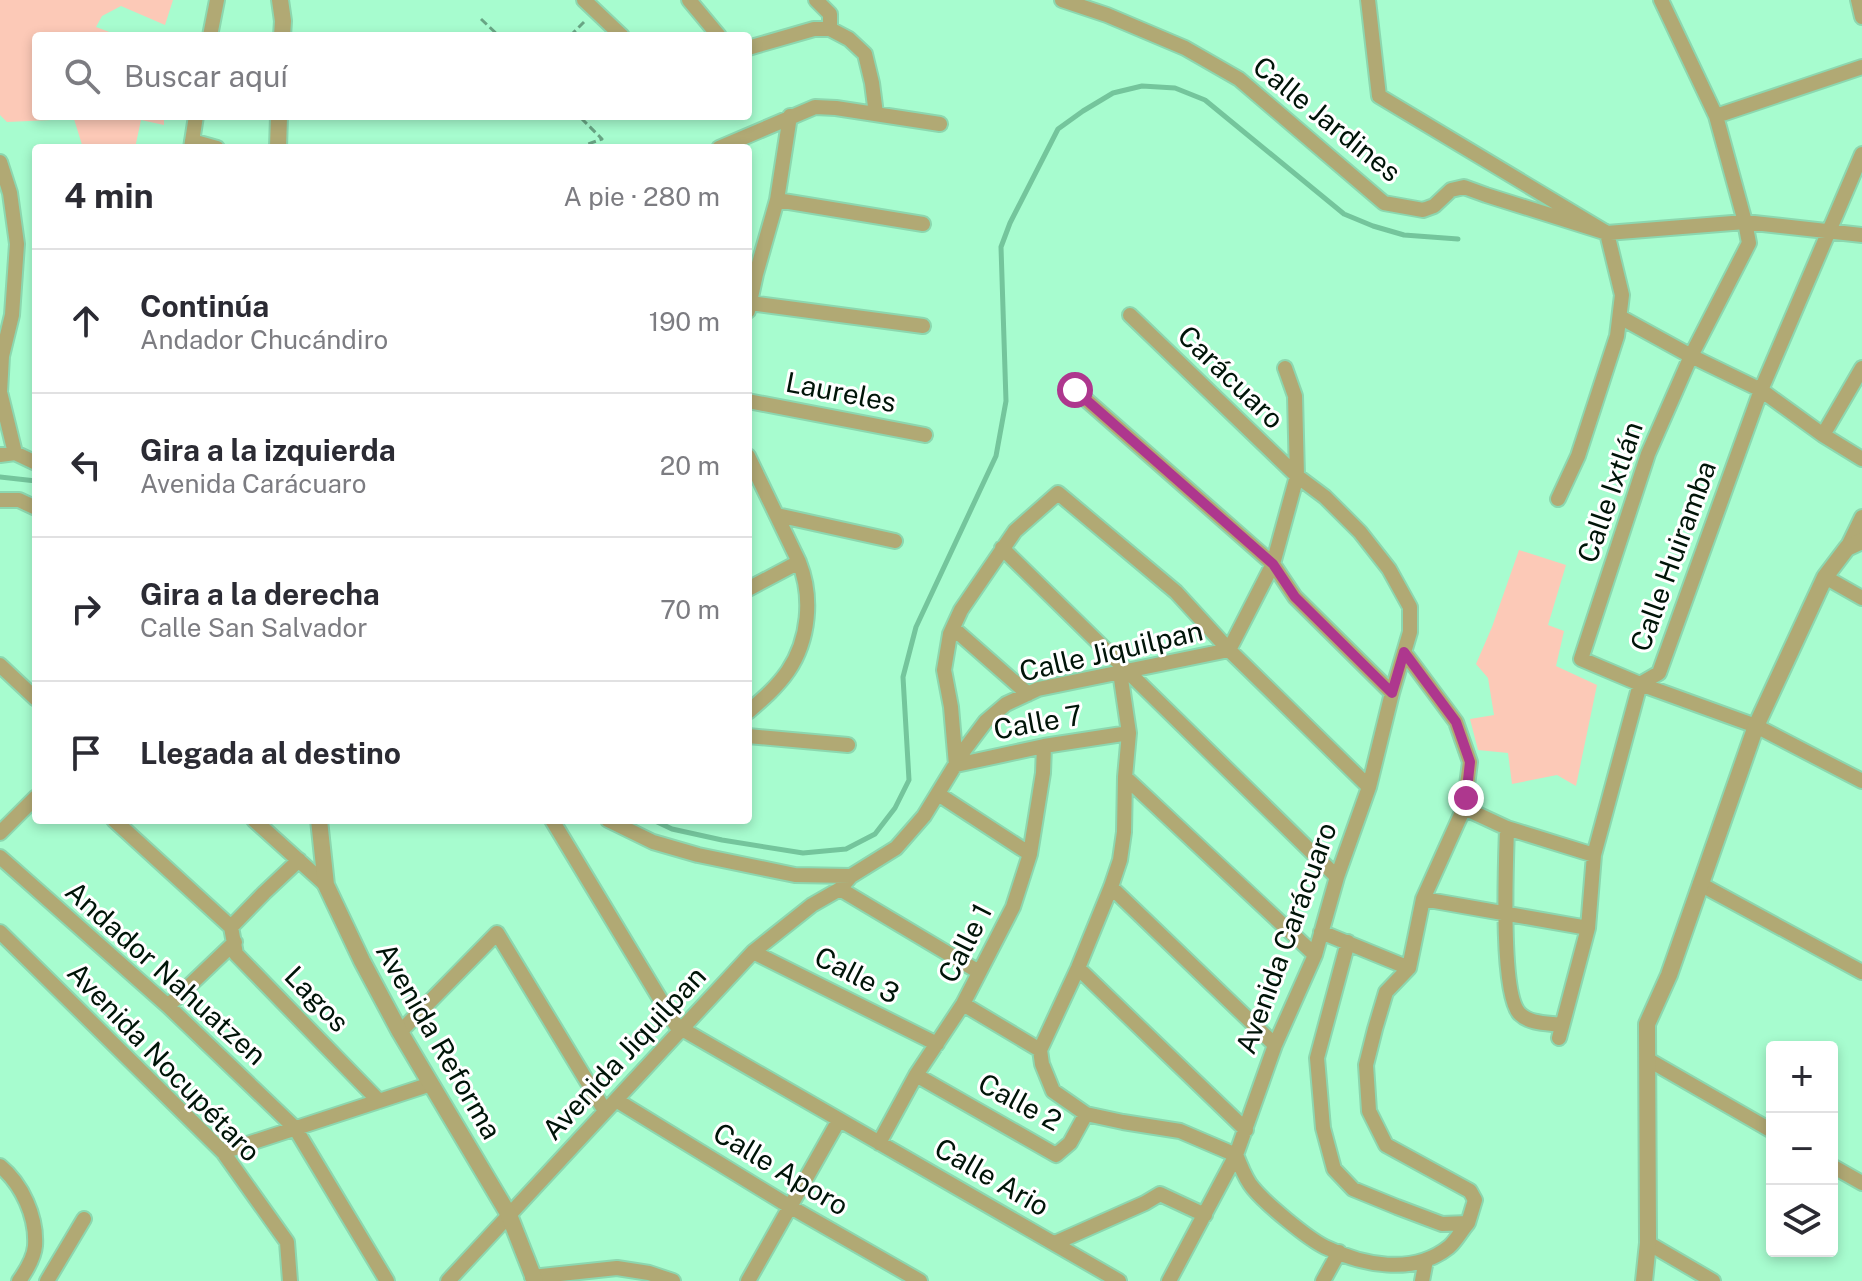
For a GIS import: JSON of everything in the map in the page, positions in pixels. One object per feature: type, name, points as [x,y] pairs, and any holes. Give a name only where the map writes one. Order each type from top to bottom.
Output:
[{"type":"street","points":[[211,32],[217,0]]},
{"type":"street","points":[[280,0],[282,32]]},
{"type":"street","points":[[584,0],[618,32]]},
{"type":"street","points":[[595,11],[606,0]]},
{"type":"street","points":[[689,0],[716,32]]},
{"type":"street","points":[[816,0],[830,14],[830,29]]},
{"type":"street","name":"Calle Jardines","points":[[1062,0],[1185,48],[1239,79],[1384,203],[1423,210],[1434,206],[1451,190],[1464,187],[1607,233]]},
{"type":"street","points":[[1368,0],[1379,96],[1607,233],[1745,222],[1862,235]]},
{"type":"street","points":[[1661,0],[1716,116],[1745,222]]},
{"type":"street","points":[[1858,0],[1862,17]]},
{"type":"street","points":[[752,47],[805,31],[830,29],[849,39],[865,54],[876,114]]},
{"type":"street","points":[[1716,116],[1862,67]]},
{"type":"street","points":[[728,144],[815,107],[940,124]]},
{"type":"street","points":[[752,275],[777,200],[790,116]]},
{"type":"street","points":[[192,144],[195,120]]},
{"type":"street","points":[[278,144],[279,120]]},
{"type":"street","name":"Calle Huiramba","points":[[1504,914],[1512,1001],[1520,1014],[1560,1031],[1588,928],[1594,855],[1640,684],[1659,673],[1761,390],[1862,154]]},
{"type":"street","points":[[0,162],[10,193],[17,244],[12,315],[2,356],[0,392],[7,454],[32,462]]},
{"type":"street","points":[[777,200],[923,224]]},
{"type":"street","name":"Calle Ixtlán","points":[[1640,684],[1581,659],[1648,454],[1691,356],[1749,243],[1745,222]]},
{"type":"street","points":[[1558,499],[1578,456],[1617,336],[1622,295],[1607,233]]},
{"type":"street","points":[[752,307],[923,326]]},
{"type":"street","name":"Carácuaro","points":[[1130,315],[1297,476]]},
{"type":"street","points":[[1620,317],[1761,390],[1862,459]]},
{"type":"street","name":"Calle Jiquilpan","points":[[851,876],[896,848],[924,816],[986,721],[1006,704],[1038,689],[1229,650],[1273,564],[1297,476],[1295,396],[1285,368]]},
{"type":"street","points":[[1823,435],[1862,368]]},
{"type":"street","points":[[1075,390],[1273,564],[1295,597],[1392,693]]},
{"type":"street","name":"Laureles","points":[[752,402],[925,435]]},
{"type":"street","name":"Avenida Carácuaro","points":[[1169,1281],[1236,1155],[1275,1045],[1315,955],[1337,877],[1369,787],[1410,632],[1410,607],[1389,569],[1360,532],[1325,497],[1297,476]]},
{"type":"street","points":[[752,709],[770,694],[789,670],[802,642],[808,605],[806,579],[799,562],[777,515],[753,479]]},
{"type":"street","points":[[956,765],[944,670],[950,634],[961,610],[1015,531],[1058,493],[1176,592],[1229,650],[1369,787]]},
{"type":"street","points":[[0,500],[19,500],[32,506]]},
{"type":"street","points":[[777,515],[895,541]]},
{"type":"street","points":[[1644,1281],[1648,1243],[1647,1024],[1669,975],[1756,726],[1825,577],[1854,545],[1862,517]]},
{"type":"street","points":[[1002,548],[1124,672],[1337,877]]},
{"type":"street","points":[[752,587],[799,562]]},
{"type":"street","points":[[1825,577],[1862,598]]},
{"type":"street","points":[[953,628],[1028,694]]},
{"type":"street","points":[[1124,672],[1129,733],[1120,860],[1078,968],[1040,1050],[1053,1091],[1086,1114],[1180,1131],[1236,1155],[1251,1187],[1323,1247],[1371,1263],[1397,1266],[1426,1260],[1449,1247],[1468,1223],[1475,1200],[1470,1191],[1386,1145],[1369,1111],[1366,1065],[1375,1029],[1386,992],[1409,968],[1423,899],[1464,808],[1470,762],[1456,722],[1404,652]]},
{"type":"street","points":[[0,665],[32,695]]},
{"type":"street","points":[[1640,684],[1756,726],[1862,781]]},
{"type":"street","name":"Calle 7","points":[[956,765],[1044,746],[1129,733]]},
{"type":"street","points":[[752,736],[848,745]]},
{"type":"street","name":"Calle 1","points":[[879,1143],[916,1075],[963,1004],[1013,907],[1030,854],[1043,773],[1044,746]]},
{"type":"street","points":[[1125,777],[1315,955]]},
{"type":"street","points":[[938,794],[1030,854]]},
{"type":"street","points":[[0,833],[32,801]]},
{"type":"street","points":[[1464,808],[1507,828],[1594,855]]},
{"type":"street","points":[[118,824],[231,927],[299,860]]},
{"type":"street","points":[[258,824],[326,885]]},
{"type":"street","name":"Avenida Reforma","points":[[319,824],[326,885],[400,1032],[509,1215],[534,1279]]},
{"type":"street","points":[[554,824],[681,1031]]},
{"type":"street","points":[[616,824],[653,842],[698,855],[795,875],[851,876]]},
{"type":"street","points":[[1504,914],[1507,828]]},
{"type":"street","name":"Andador Nahuatzen","points":[[0,857],[168,1006],[295,1128],[387,1281]]},
{"type":"street","name":"Avenida Jiquilpan","points":[[448,1281],[753,952],[812,905],[840,889],[851,876]]},
{"type":"street","points":[[1700,884],[1862,972]]},
{"type":"street","points":[[1111,887],[1275,1045]]},
{"type":"street","points":[[840,889],[979,972]]},
{"type":"street","points":[[1423,899],[1588,928]]},
{"type":"street","name":"Lagos","points":[[231,927],[236,954],[379,1101]]},
{"type":"street","name":"Avenida Nocupétaro","points":[[0,932],[223,1152],[287,1242],[290,1281]]},
{"type":"street","points":[[1321,932],[1409,968]]},
{"type":"street","points":[[400,1032],[497,933],[610,1105]]},
{"type":"street","points":[[168,1006],[235,942]]},
{"type":"street","points":[[1348,942],[1317,1058],[1323,1128],[1334,1169],[1353,1189],[1382,1201],[1442,1224],[1468,1223]]},
{"type":"street","name":"Calle 3","points":[[753,952],[937,1044]]},
{"type":"street","points":[[1078,968],[1246,1130]]},
{"type":"street","points":[[963,1004],[1040,1050]]},
{"type":"street","name":"Calle Ario","points":[[681,1031],[1119,1281]]},
{"type":"street","points":[[1647,1059],[1766,1128]]},
{"type":"street","name":"Calle 2","points":[[916,1075],[1056,1155],[1070,1143],[1086,1114]]},
{"type":"street","points":[[223,1152],[431,1084]]},
{"type":"street","name":"Calle Aporo","points":[[610,1105],[920,1281]]},
{"type":"street","points":[[748,1281],[839,1120]]},
{"type":"street","points":[[0,1166],[13,1176],[34,1225],[35,1249],[19,1281]]},
{"type":"street","points":[[1838,1169],[1862,1183]]},
{"type":"street","points":[[1055,1243],[1160,1194],[1205,1215]]},
{"type":"street","points":[[47,1281],[84,1219]]},
{"type":"street","points":[[1648,1243],[1713,1281]]},
{"type":"street","points":[[1323,1281],[1339,1252]]},
{"type":"street","points":[[1422,1281],[1426,1260]]},
{"type":"street","points":[[534,1279],[617,1268],[673,1281]]},
{"type":"path","points":[[574,32],[595,11]]},
{"type":"path","points":[[481,19],[495,32]]},
{"type":"path","points":[[583,120],[602,139],[588,144]]},
{"type":"shaded area","points":[[0,0],[173,0],[165,25],[121,6],[102,16],[96,27],[109,32],[32,32],[32,120],[52,120],[7,122],[0,115]]},
{"type":"shaded area","points":[[74,120],[141,120],[136,144],[82,144]]},
{"type":"shaded area","points":[[141,120],[164,120],[164,125]]},
{"type":"shaded area","points":[[1519,550],[1566,565],[1548,625],[1564,631],[1556,666],[1597,685],[1576,786],[1557,775],[1512,784],[1508,753],[1478,750],[1470,719],[1494,715],[1488,678],[1476,664]]},
{"type":"waterway","points":[[661,824],[722,840],[803,853],[846,849],[875,834],[895,808],[909,780],[903,677],[916,627],[996,456],[1006,401],[1001,247],[1058,129],[1113,93],[1142,86],[1175,88],[1205,100],[1344,214],[1404,235],[1458,239]]},
{"type":"waterway","points":[[0,477],[32,481]]},
{"type":"route","points":[[1075,390],[1273,564],[1295,597],[1392,693],[1404,652],[1456,722],[1470,762],[1466,798]]}]
